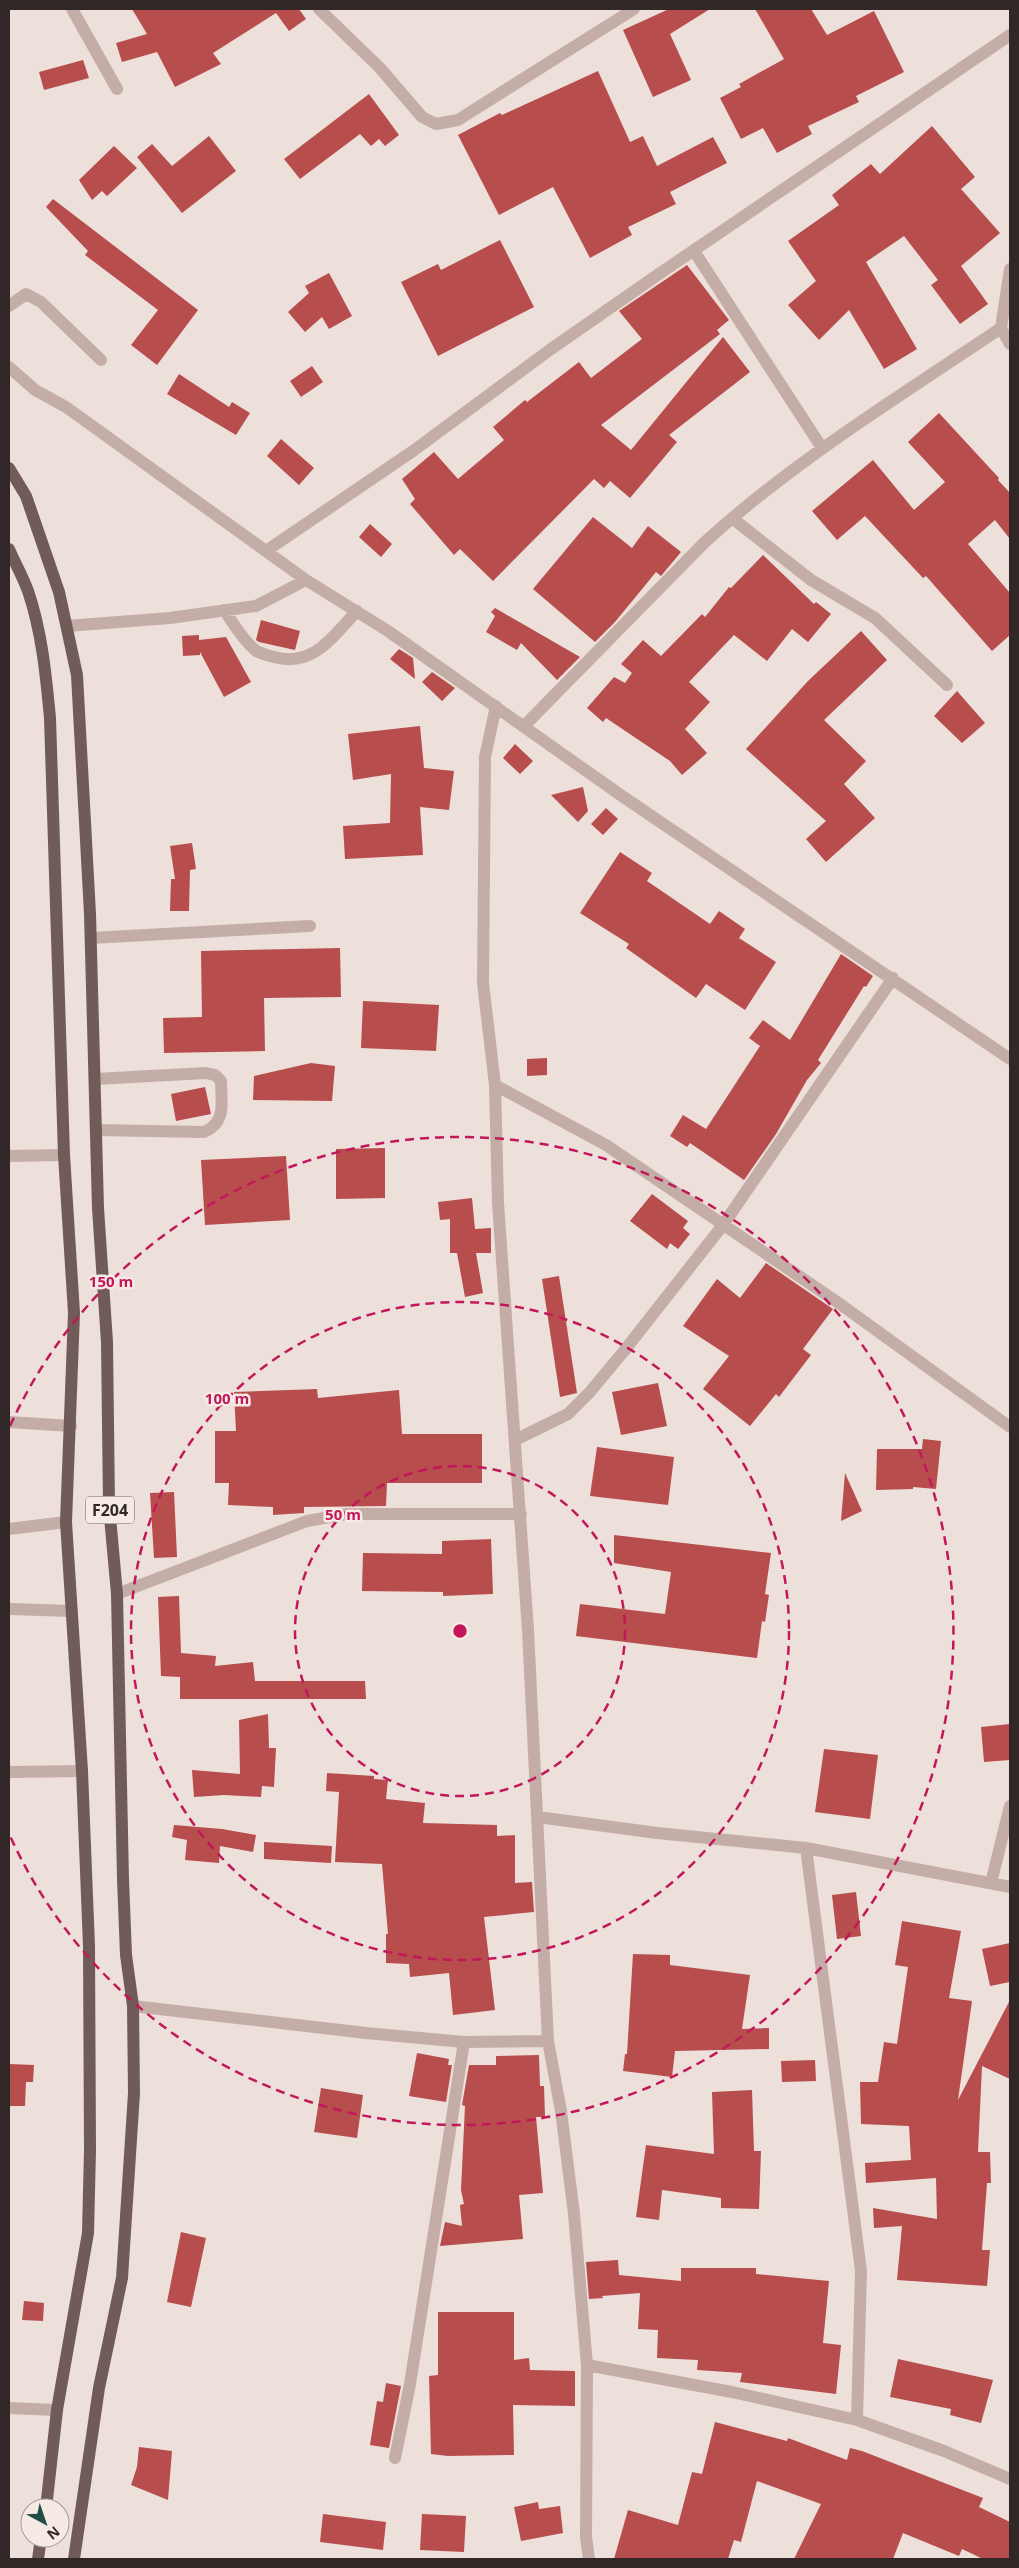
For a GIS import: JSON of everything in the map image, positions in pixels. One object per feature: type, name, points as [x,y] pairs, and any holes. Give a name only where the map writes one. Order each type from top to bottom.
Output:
[{"type":"main road","name":"F204","points":[[9,468],[26,496],[59,592],[77,675],[107,1342],[109,1506],[117,1594],[126,1955],[133,2006],[134,2093],[122,2278],[99,2388],[74,2559]]},
{"type":"main road","name":"F204","points":[[9,549],[28,591],[35,619],[46,666],[50,718],[64,1155],[74,1312],[66,1522],[82,1770],[89,1946],[90,2150],[88,2233],[57,2410],[47,2498]]},
{"type":"street","points":[[72,9],[117,88]]},
{"type":"street","points":[[319,9],[380,68],[422,116],[436,124],[458,120],[634,9]]},
{"type":"street","points":[[266,551],[413,451],[551,349],[1010,35]]},
{"type":"street","points":[[694,251],[822,448]]},
{"type":"street","points":[[1010,269],[1001,328],[1010,344]]},
{"type":"street","points":[[9,306],[26,294],[31,294],[42,302],[101,360]]},
{"type":"street","points":[[525,725],[705,542],[732,518],[822,448],[1001,328]]},
{"type":"street","points":[[9,368],[35,390],[66,407],[306,580],[525,725],[622,796],[1010,1059]]},
{"type":"street","points":[[732,518],[811,580],[875,618],[947,685]]},
{"type":"street","points":[[67,626],[170,618],[256,606],[306,580]]},
{"type":"street","points":[[224,610],[243,638],[257,652],[297,660],[313,654],[356,612]]},
{"type":"street","points":[[496,706],[485,757],[483,973],[495,1085],[498,1203],[520,1514],[538,1817],[541,1939],[548,2041],[561,2111],[574,2214],[587,2364],[586,2538],[589,2559]]},
{"type":"street","points":[[90,938],[310,926]]},
{"type":"street","points":[[515,1440],[568,1414],[589,1393],[723,1225],[893,978]]},
{"type":"street","points":[[95,1079],[206,1073],[215,1075],[221,1081],[220,1118],[214,1128],[204,1132],[96,1130]]},
{"type":"street","points":[[495,1085],[606,1145],[840,1304],[1010,1427]]},
{"type":"street","points":[[9,1156],[64,1155]]},
{"type":"street","points":[[9,1422],[71,1426]]},
{"type":"street","points":[[117,1594],[307,1521],[348,1514],[520,1514]]},
{"type":"street","points":[[9,1529],[66,1522]]},
{"type":"street","points":[[9,1609],[72,1611]]},
{"type":"street","points":[[9,1772],[82,1770]]},
{"type":"street","points":[[991,1883],[1010,1806]]},
{"type":"street","points":[[538,1817],[657,1833],[806,1848],[1010,1887]]},
{"type":"street","points":[[806,1848],[861,2271],[857,2420]]},
{"type":"street","points":[[133,2006],[366,2033],[464,2042],[548,2041]]},
{"type":"street","points":[[394,2458],[410,2384],[464,2042]]},
{"type":"street","points":[[587,2364],[732,2392],[857,2420],[944,2450],[1010,2479]]},
{"type":"street","points":[[9,2408],[57,2410]]},
{"type":"building","points":[[132,9],[299,9],[306,19],[289,31],[276,13],[213,53],[221,64],[175,87],[157,52],[122,62],[116,43],[147,34]]},
{"type":"building","points":[[669,9],[710,9],[670,34],[691,80],[653,97],[623,30]]},
{"type":"building","points":[[755,9],[811,9],[827,35],[874,11],[904,72],[856,96],[859,102],[808,126],[812,134],[777,153],[763,128],[741,139],[720,98],[741,87],[739,84],[784,59]]},
{"type":"building","points":[[83,60],[89,78],[44,90],[39,72]]},
{"type":"building","points":[[598,71],[630,142],[643,136],[657,166],[713,137],[727,163],[670,192],[676,204],[628,227],[632,235],[590,258],[553,187],[499,215],[458,135],[500,113],[502,115]]},
{"type":"building","points":[[369,94],[399,135],[385,146],[379,139],[371,146],[360,134],[300,179],[284,159]]},
{"type":"building","points":[[932,126],[975,177],[961,189],[1000,233],[961,266],[988,304],[960,324],[931,285],[938,280],[904,236],[866,262],[917,349],[884,369],[849,310],[819,340],[788,305],[816,281],[788,241],[839,205],[832,195],[871,164],[880,174]]},
{"type":"building","points":[[209,136],[236,171],[182,213],[137,157],[152,144],[172,166]]},
{"type":"building","points":[[114,146],[137,168],[107,196],[102,191],[92,200],[79,180]]},
{"type":"building","points":[[53,199],[198,310],[157,365],[131,345],[158,310],[85,255],[88,251],[46,207]]},
{"type":"building","points":[[500,240],[534,307],[438,356],[401,282],[438,264],[441,270]]},
{"type":"building","points":[[687,265],[729,320],[717,330],[720,334],[601,425],[631,450],[723,337],[750,372],[669,435],[677,442],[630,498],[610,481],[604,488],[594,479],[493,581],[460,549],[454,555],[410,504],[415,499],[402,479],[434,452],[458,479],[504,440],[493,427],[525,400],[527,402],[579,362],[591,378],[642,339],[619,311]]},
{"type":"building","points":[[329,273],[352,316],[329,329],[322,317],[305,332],[288,312],[309,293],[305,286]]},
{"type":"building","points":[[312,366],[323,382],[301,397],[290,381]]},
{"type":"building","points":[[179,374],[229,407],[232,402],[250,413],[236,435],[167,394]]},
{"type":"building","points":[[939,413],[999,478],[998,480],[1010,493],[1010,539],[995,520],[968,544],[1010,593],[1010,635],[992,651],[926,576],[923,578],[865,516],[837,540],[812,511],[873,460],[914,510],[945,482],[908,442]]},
{"type":"building","points":[[281,439],[314,468],[299,485],[267,456]]},
{"type":"building","points":[[593,517],[632,548],[648,526],[681,552],[661,576],[656,572],[615,622],[595,642],[533,589]]},
{"type":"building","points":[[370,524],[392,544],[381,557],[359,537]]},
{"type":"building","points":[[763,555],[814,604],[816,602],[831,614],[808,642],[792,629],[767,661],[734,635],[689,682],[710,702],[685,729],[707,753],[682,775],[670,761],[606,718],[603,722],[587,708],[614,677],[625,683],[632,673],[621,664],[643,640],[661,656],[702,614],[705,617],[729,587],[731,588]]},
{"type":"building","points":[[495,608],[580,657],[557,680],[521,643],[517,650],[486,632],[495,616],[491,612]]},
{"type":"building","points":[[261,620],[300,631],[295,650],[256,640]]},
{"type":"building","points":[[861,631],[887,660],[824,720],[866,761],[844,784],[875,818],[826,862],[806,839],[826,821],[746,749],[808,681]]},
{"type":"building","points":[[199,635],[199,640],[226,637],[251,682],[224,697],[200,652],[200,655],[183,656],[182,636]]},
{"type":"building","points":[[399,649],[413,658],[415,679],[390,659]]},
{"type":"building","points":[[432,672],[455,688],[442,701],[422,682]]},
{"type":"building","points":[[957,691],[985,723],[962,743],[934,716]]},
{"type":"building","points":[[420,726],[424,768],[454,771],[449,810],[420,807],[423,855],[345,859],[343,826],[390,823],[391,774],[353,780],[348,734]]},
{"type":"building","points":[[515,744],[533,761],[520,774],[503,758]]},
{"type":"building","points":[[583,787],[588,811],[578,822],[551,795]]},
{"type":"building","points":[[606,808],[618,819],[603,835],[591,824]]},
{"type":"building","points":[[192,843],[196,869],[190,870],[189,911],[170,911],[171,879],[175,879],[170,846]]},
{"type":"building","points":[[620,852],[652,873],[647,881],[710,924],[719,911],[745,929],[739,938],[776,962],[745,1010],[706,984],[696,998],[626,948],[629,944],[580,913]]},
{"type":"building","points":[[340,948],[341,997],[264,998],[265,1051],[164,1053],[163,1018],[202,1017],[201,951]]},
{"type":"building","points":[[841,954],[873,976],[866,987],[864,986],[818,1060],[821,1063],[807,1080],[776,1134],[744,1180],[690,1143],[687,1147],[670,1136],[683,1115],[706,1129],[760,1046],[749,1038],[763,1020],[790,1040]]},
{"type":"building","points":[[363,1001],[439,1005],[436,1051],[361,1048]]},
{"type":"building","points":[[547,1058],[547,1075],[527,1076],[527,1059]]},
{"type":"building","points":[[311,1063],[335,1066],[332,1101],[253,1100],[254,1076]]},
{"type":"building","points":[[205,1087],[211,1114],[176,1121],[171,1094]]},
{"type":"building","points":[[385,1148],[385,1198],[336,1199],[336,1149]]},
{"type":"building","points":[[286,1156],[290,1220],[205,1225],[201,1160]]},
{"type":"building","points":[[652,1194],[688,1221],[683,1228],[690,1234],[678,1249],[670,1243],[667,1249],[630,1221]]},
{"type":"building","points":[[472,1198],[475,1229],[491,1228],[491,1253],[476,1253],[483,1293],[465,1297],[457,1253],[450,1253],[450,1219],[440,1220],[438,1202]]},
{"type":"building","points":[[766,1263],[833,1309],[803,1349],[811,1355],[779,1397],[776,1394],[750,1426],[703,1389],[729,1356],[683,1326],[717,1279],[740,1298]]},
{"type":"building","points":[[559,1276],[577,1393],[560,1397],[542,1279]]},
{"type":"building","points":[[658,1383],[667,1426],[621,1435],[612,1392]]},
{"type":"building","points":[[317,1389],[318,1398],[399,1390],[402,1434],[482,1434],[482,1483],[387,1483],[386,1506],[304,1507],[304,1513],[273,1515],[273,1507],[228,1505],[229,1483],[215,1483],[215,1431],[236,1431],[234,1392]]},
{"type":"building","points":[[923,1439],[941,1441],[936,1489],[913,1487],[913,1489],[876,1490],[877,1449],[922,1449]]},
{"type":"building","points":[[597,1447],[674,1457],[668,1505],[590,1496]]},
{"type":"building","points":[[845,1473],[862,1511],[841,1521]]},
{"type":"building","points":[[174,1492],[177,1557],[154,1558],[150,1493]]},
{"type":"building","points":[[614,1535],[771,1553],[765,1594],[769,1595],[765,1622],[762,1621],[757,1658],[576,1636],[580,1604],[665,1614],[671,1572],[614,1563]]},
{"type":"building","points":[[491,1539],[493,1594],[443,1596],[443,1592],[362,1591],[363,1553],[442,1554],[442,1541]]},
{"type":"building","points":[[179,1596],[181,1653],[216,1656],[215,1666],[253,1662],[255,1681],[365,1681],[366,1699],[180,1699],[180,1677],[161,1676],[158,1597]]},
{"type":"building","points":[[268,1714],[269,1748],[276,1748],[274,1787],[262,1786],[261,1797],[224,1795],[194,1797],[192,1770],[240,1774],[239,1720]]},
{"type":"building","points":[[1010,1724],[1010,1760],[984,1762],[981,1727]]},
{"type":"building","points":[[824,1749],[878,1755],[870,1819],[815,1812]]},
{"type":"building","points":[[327,1773],[374,1776],[374,1779],[388,1780],[386,1799],[425,1803],[423,1823],[497,1825],[497,1836],[515,1835],[515,1883],[532,1882],[534,1912],[484,1917],[495,2010],[453,2015],[449,1973],[410,1977],[409,1964],[386,1963],[386,1934],[388,1934],[382,1864],[335,1862],[339,1792],[326,1791]]},
{"type":"building","points":[[174,1825],[222,1829],[256,1835],[253,1852],[220,1846],[219,1863],[185,1860],[187,1840],[172,1837]]},
{"type":"building","points":[[264,1842],[332,1846],[331,1863],[264,1859]]},
{"type":"building","points":[[856,1892],[861,1936],[837,1939],[832,1895]]},
{"type":"building","points":[[902,1921],[961,1931],[949,1998],[972,2001],[958,2100],[1010,2000],[1010,2079],[982,2066],[978,2152],[990,2152],[991,2183],[987,2183],[982,2250],[990,2250],[987,2286],[897,2280],[902,2226],[874,2228],[873,2208],[937,2219],[936,2178],[866,2183],[865,2163],[911,2160],[909,2126],[861,2124],[860,2082],[878,2082],[884,2042],[897,2044],[908,1967],[895,1965]]},
{"type":"building","points":[[1010,1943],[1010,1982],[990,1986],[982,1949]]},
{"type":"building","points":[[633,1954],[670,1955],[670,1965],[750,1975],[742,2029],[769,2028],[769,2049],[675,2051],[672,2077],[623,2071],[625,2054],[627,2054]]},
{"type":"building","points":[[417,2053],[449,2059],[448,2065],[452,2065],[446,2102],[409,2096]]},
{"type":"building","points":[[539,2055],[540,2086],[544,2086],[545,2117],[536,2117],[543,2193],[519,2195],[523,2239],[440,2246],[445,2222],[462,2226],[460,2205],[464,2204],[461,2190],[465,2106],[462,2105],[469,2065],[496,2065],[496,2056]]},
{"type":"building","points":[[815,2060],[816,2081],[782,2082],[781,2061]]},
{"type":"building","points":[[9,2064],[34,2065],[33,2082],[26,2082],[25,2106],[9,2106]]},
{"type":"building","points":[[321,2088],[363,2095],[357,2138],[314,2132]]},
{"type":"building","points":[[752,2090],[754,2151],[761,2151],[759,2209],[721,2208],[721,2198],[662,2190],[659,2220],[636,2217],[646,2145],[714,2154],[712,2092]]},
{"type":"building","points":[[181,2232],[206,2238],[191,2307],[167,2302]]},
{"type":"building","points":[[618,2260],[619,2275],[681,2281],[681,2268],[756,2268],[756,2274],[829,2281],[823,2343],[841,2345],[836,2394],[740,2382],[742,2373],[697,2370],[698,2360],[657,2358],[658,2330],[638,2329],[640,2293],[589,2299],[586,2262]]},
{"type":"building","points":[[24,2301],[44,2303],[43,2321],[22,2320]]},
{"type":"building","points":[[438,2312],[514,2312],[514,2360],[529,2358],[530,2370],[575,2371],[575,2406],[513,2405],[514,2455],[448,2456],[431,2454],[429,2376],[438,2375]]},
{"type":"building","points":[[898,2359],[993,2380],[981,2423],[950,2415],[951,2409],[890,2397]]},
{"type":"building","points":[[386,2383],[401,2386],[389,2448],[370,2445],[377,2401],[383,2402]]},
{"type":"building","points":[[715,2422],[787,2441],[788,2438],[847,2460],[850,2448],[862,2451],[983,2498],[979,2507],[1010,2522],[1010,2559],[983,2559],[962,2549],[959,2556],[903,2533],[893,2559],[794,2559],[821,2504],[757,2481],[741,2542],[734,2540],[728,2559],[614,2559],[628,2510],[678,2525],[692,2472],[702,2474]]},
{"type":"building","points":[[139,2447],[172,2451],[168,2500],[131,2485],[137,2467]]},
{"type":"building","points":[[538,2502],[539,2509],[560,2506],[563,2533],[521,2541],[514,2507]]},
{"type":"building","points":[[323,2514],[386,2522],[383,2550],[320,2542]]},
{"type":"building","points":[[422,2514],[466,2516],[464,2552],[420,2550]]}]
